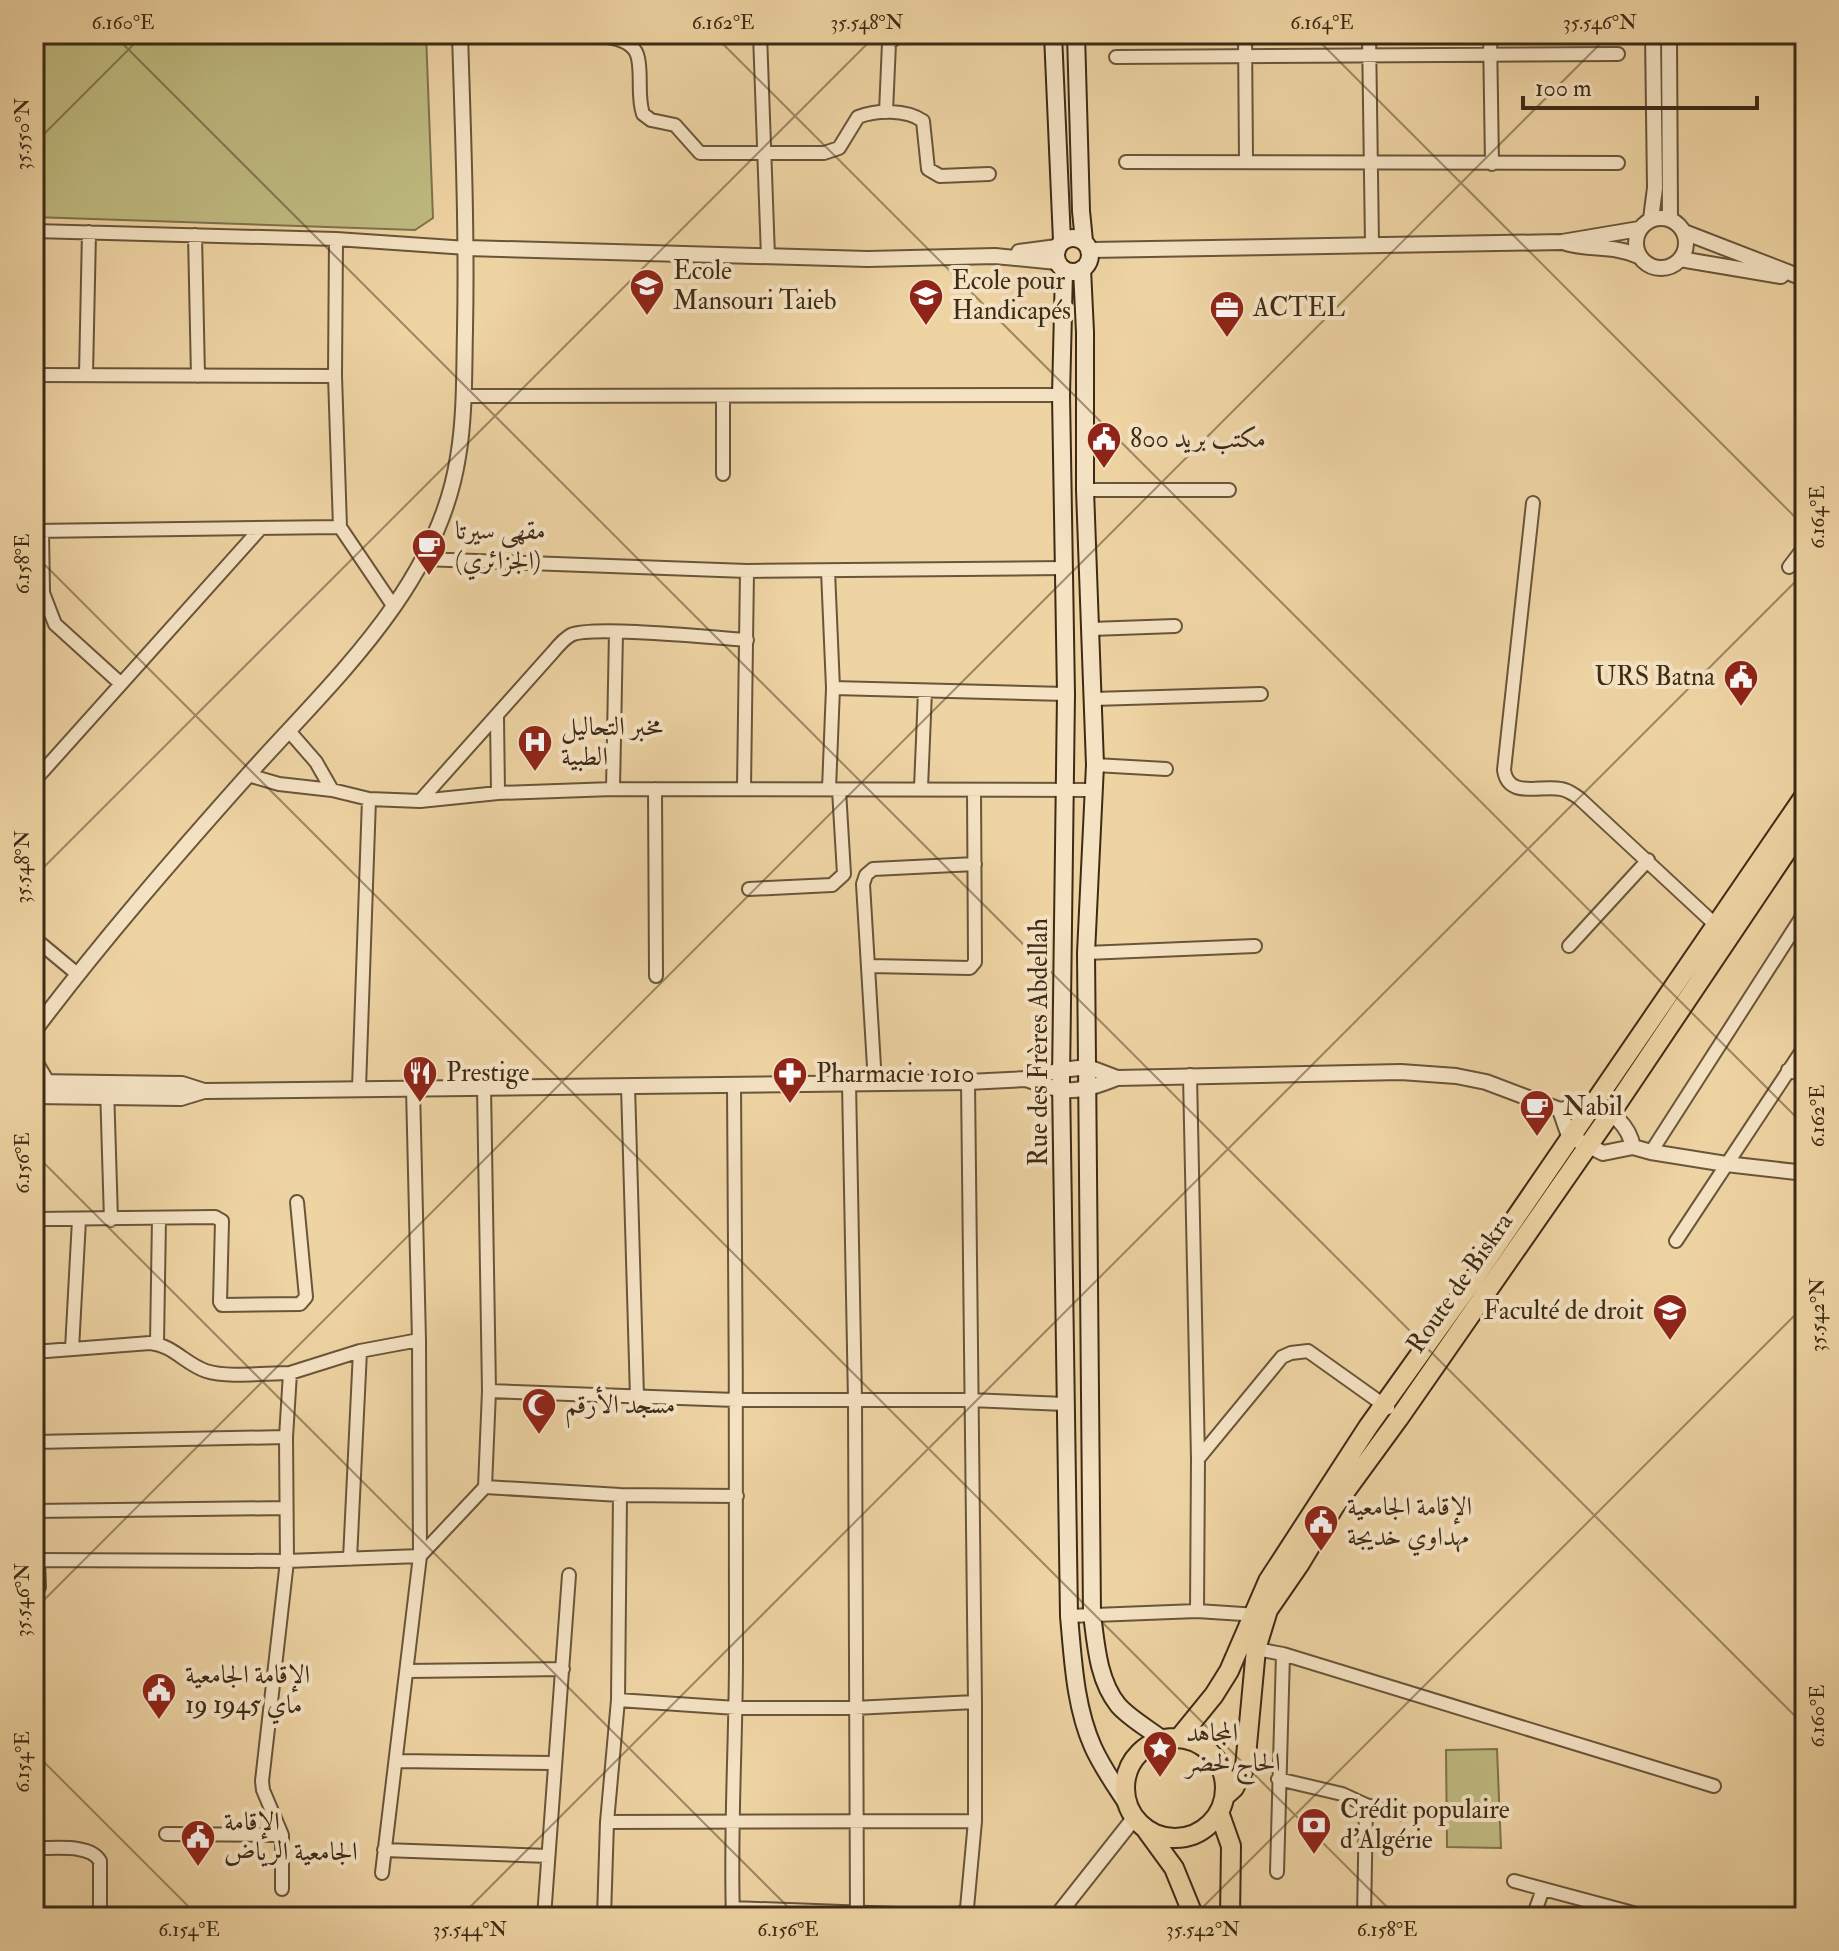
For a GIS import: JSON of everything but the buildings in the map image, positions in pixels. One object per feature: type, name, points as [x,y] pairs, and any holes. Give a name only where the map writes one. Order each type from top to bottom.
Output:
[{"type":"main road","name":"Rue des Frères Abdellah","points":[[1053,34],[1060,255],[1066,694],[1061,1092],[1069,1616],[1073,1666],[1083,1720],[1102,1766],[1134,1815]]},
{"type":"main road","points":[[1076,34],[1081,211],[1087,246],[1089,261],[1076,272],[1060,255],[1074,237],[1087,246]]},
{"type":"main road","name":"Rue des Frères Abdellah","points":[[1082,269],[1085,490],[1095,765],[1086,953],[1092,1614],[1098,1658],[1107,1687],[1119,1706],[1171,1739]]},
{"type":"main road","name":"Route de Biskra","points":[[1171,1739],[1214,1695],[1259,1615],[1611,1113],[1805,795]]},
{"type":"main road","name":"Route de Biskra","points":[[1222,1804],[1245,1767],[1259,1615],[1268,1581],[1384,1404],[1473,1280],[1569,1136],[1805,824]]},
{"type":"main road","points":[[1194,1917],[1174,1868],[1134,1815],[1125,1784],[1137,1756],[1148,1746],[1171,1739],[1195,1742],[1214,1757],[1225,1779],[1222,1804],[1231,1846],[1230,1917]]},
{"type":"main road","points":[[1134,1815],[1155,1834],[1169,1838],[1184,1837],[1210,1824],[1222,1804]]},
{"type":"street","points":[[35,1033],[76,973],[394,607],[423,559],[444,509],[458,459],[463,396],[467,248],[460,34]]},
{"type":"street","points":[[548,34],[611,36],[631,48],[638,56],[643,114],[651,120],[675,125],[700,153],[833,151],[839,148],[858,117],[886,112],[908,114],[923,121],[928,169],[933,173],[940,176],[989,174]]},
{"type":"street","points":[[760,34],[768,257]]},
{"type":"street","points":[[886,112],[889,43],[898,36],[914,34]]},
{"type":"street","points":[[1245,34],[1246,161]]},
{"type":"street","points":[[1369,34],[1372,244]]},
{"type":"street","points":[[1490,34],[1492,164]]},
{"type":"street","points":[[1651,219],[1655,188],[1653,34]]},
{"type":"street","points":[[1669,34],[1670,219]]},
{"type":"street","points":[[1116,57],[1618,54]]},
{"type":"street","points":[[1126,162],[1618,163]]},
{"type":"street","points":[[1638,256],[1635,240],[1639,229],[1651,219],[1670,219],[1684,232],[1804,278]]},
{"type":"street","points":[[1087,246],[1562,242],[1639,229]]},
{"type":"street","points":[[34,231],[336,239],[467,248],[768,257],[868,259],[1060,255]]},
{"type":"street","points":[[86,375],[89,232]]},
{"type":"street","points":[[1562,242],[1621,249],[1638,256],[1645,263],[1663,268],[1672,266],[1685,251],[1684,232]]},
{"type":"street","points":[[195,235],[198,376]]},
{"type":"street","points":[[336,239],[335,376],[340,527],[394,607]]},
{"type":"street","points":[[1680,259],[1804,278]]},
{"type":"street","points":[[34,375],[335,376]]},
{"type":"street","points":[[463,396],[1061,395]]},
{"type":"street","points":[[723,396],[723,474]]},
{"type":"street","points":[[1085,490],[1229,490]]},
{"type":"street","points":[[1533,503],[1505,776],[1507,782],[1516,789],[1566,790],[1579,798],[1722,931]]},
{"type":"street","points":[[120,683],[55,624],[43,593],[38,531],[340,527]]},
{"type":"street","points":[[35,776],[260,529]]},
{"type":"street","points":[[1789,567],[1805,546]]},
{"type":"street","points":[[423,559],[747,571],[1064,568]]},
{"type":"street","points":[[744,787],[747,571]]},
{"type":"street","points":[[749,889],[832,885],[844,874],[834,789],[828,571]]},
{"type":"street","points":[[1091,629],[1175,626]]},
{"type":"street","points":[[420,801],[571,635],[616,632],[747,640]]},
{"type":"street","points":[[613,789],[616,632]]},
{"type":"street","points":[[833,688],[1066,694]]},
{"type":"street","points":[[921,788],[925,691]]},
{"type":"street","points":[[1093,699],[1261,694]]},
{"type":"street","points":[[497,717],[498,793]]},
{"type":"street","points":[[289,731],[316,762],[332,790]]},
{"type":"street","points":[[1095,765],[1166,769]]},
{"type":"street","points":[[248,775],[279,784],[332,790],[369,799],[420,801],[498,793],[613,789],[1094,790]]},
{"type":"street","points":[[655,789],[656,976]]},
{"type":"street","points":[[870,966],[973,966],[974,790]]},
{"type":"street","points":[[359,1088],[369,799]]},
{"type":"street","points":[[1569,946],[1648,860]]},
{"type":"street","points":[[875,1083],[863,884],[866,875],[873,869],[975,864]]},
{"type":"street","points":[[1651,1152],[1805,912]]},
{"type":"street","points":[[34,938],[76,973]]},
{"type":"street","points":[[1086,953],[1255,946]]},
{"type":"street","points":[[1676,1241],[1805,1046]]},
{"type":"street","points":[[34,1060],[41,1082],[107,1089]]},
{"type":"street","points":[[34,1096],[189,1084],[204,1091],[968,1082],[1026,1079],[1088,1067],[1117,1078]]},
{"type":"street","points":[[1788,1070],[1805,1076]]},
{"type":"street","points":[[1026,1079],[1061,1092],[1087,1089],[1117,1078],[1190,1075],[1401,1072],[1456,1076],[1499,1086],[1560,1110],[1593,1103],[1623,1123],[1633,1147]]},
{"type":"street","points":[[1190,1075],[1198,1459],[1197,1611]]},
{"type":"street","points":[[734,1084],[737,1496],[732,1913],[950,1916],[961,1914],[967,1908],[975,1821],[968,1082]]},
{"type":"street","points":[[849,1083],[855,1401],[857,1916]]},
{"type":"street","points":[[628,1086],[637,1397]]},
{"type":"street","points":[[34,1593],[39,1587],[36,1560],[287,1561],[420,1556],[485,1487],[489,1391],[484,1087]]},
{"type":"street","points":[[382,1873],[420,1556],[413,1088]]},
{"type":"street","points":[[107,1089],[111,1220]]},
{"type":"street","points":[[1560,1110],[1569,1136],[1603,1153],[1633,1147],[1726,1164],[1805,1173]]},
{"type":"street","points":[[34,1219],[220,1219],[222,1305],[300,1304],[306,1297],[297,1202]]},
{"type":"street","points":[[157,1343],[159,1218]]},
{"type":"street","points":[[72,1349],[79,1220]]},
{"type":"street","points":[[34,1352],[157,1343],[167,1346],[196,1367],[211,1372],[290,1373],[360,1351],[419,1340]]},
{"type":"street","points":[[350,1559],[360,1351]]},
{"type":"street","points":[[1198,1459],[1282,1357],[1291,1353],[1308,1351],[1399,1418]]},
{"type":"street","points":[[282,1889],[282,1835],[262,1781],[287,1561],[286,1437],[290,1373]]},
{"type":"street","points":[[489,1391],[735,1400],[970,1400],[1065,1404]]},
{"type":"street","points":[[34,1442],[286,1437]]},
{"type":"street","points":[[485,1487],[620,1495],[737,1496]]},
{"type":"street","points":[[604,1917],[607,1822],[618,1700],[620,1495]]},
{"type":"street","points":[[34,1511],[286,1508]]},
{"type":"street","points":[[544,1917],[569,1575]]},
{"type":"street","points":[[1069,1616],[1197,1611],[1259,1615]]},
{"type":"street","points":[[1256,1649],[1283,1654],[1714,1786]]},
{"type":"street","points":[[1277,1872],[1283,1654]]},
{"type":"street","points":[[407,1671],[563,1669]]},
{"type":"street","points":[[618,1700],[736,1708],[854,1708],[975,1702]]},
{"type":"street","points":[[397,1761],[553,1763]]},
{"type":"street","points":[[1278,1779],[1342,1794],[1366,1805],[1400,1814]]},
{"type":"street","points":[[1364,1917],[1366,1805]]},
{"type":"street","points":[[1056,1917],[1134,1815]]},
{"type":"street","points":[[607,1822],[975,1821]]},
{"type":"street","points":[[166,1834],[282,1835]]},
{"type":"street","points":[[34,1848],[90,1851],[98,1856],[100,1917]]},
{"type":"street","points":[[384,1850],[548,1856]]},
{"type":"street","points":[[1514,1881],[1648,1917]]},
{"type":"street","points":[[1533,1917],[1543,1889]]},
{"type":"shaded area","points":[[34,34],[426,34],[433,218],[415,230],[34,217]]},
{"type":"shaded area","points":[[1497,1749],[1501,1848],[1447,1847],[1446,1750]]},
{"type":"place","name":"Ecole Mansouri Taieb","points":[[647,317]]},
{"type":"place","name":"Ecole pour Handicapés","points":[[926,327]]},
{"type":"place","name":"ACTEL","points":[[1227,339]]},
{"type":"place","name":"مكتب بريد 800","points":[[1104,470]]},
{"type":"place","name":"مقهى سيرتا (الجزائري)","points":[[429,577]]},
{"type":"place","name":"URS Batna","points":[[1741,708]]},
{"type":"place","name":"مخبر التحاليل الطبية","points":[[535,773]]},
{"type":"place","name":"Prestige","points":[[420,1104]]},
{"type":"place","name":"Pharmacie 1010","points":[[790,1105]]},
{"type":"place","name":"Nabil","points":[[1537,1138]]},
{"type":"place","name":"Faculté de droit","points":[[1670,1342]]},
{"type":"place","name":"مسجد الأرقم","points":[[539,1436]]},
{"type":"place","name":"الإقامة الجامعية مهداوي خديجة","points":[[1321,1553]]},
{"type":"place","name":"الإقامة الجامعية 19 ماي 1945","points":[[159,1721]]},
{"type":"place","name":"المجاهد الحاج لخضر","points":[[1160,1779]]},
{"type":"place","name":"Crédit populaire d'Algérie","points":[[1314,1856]]},
{"type":"place","name":"الإقامة الجامعية الرياض","points":[[198,1868]]}]
